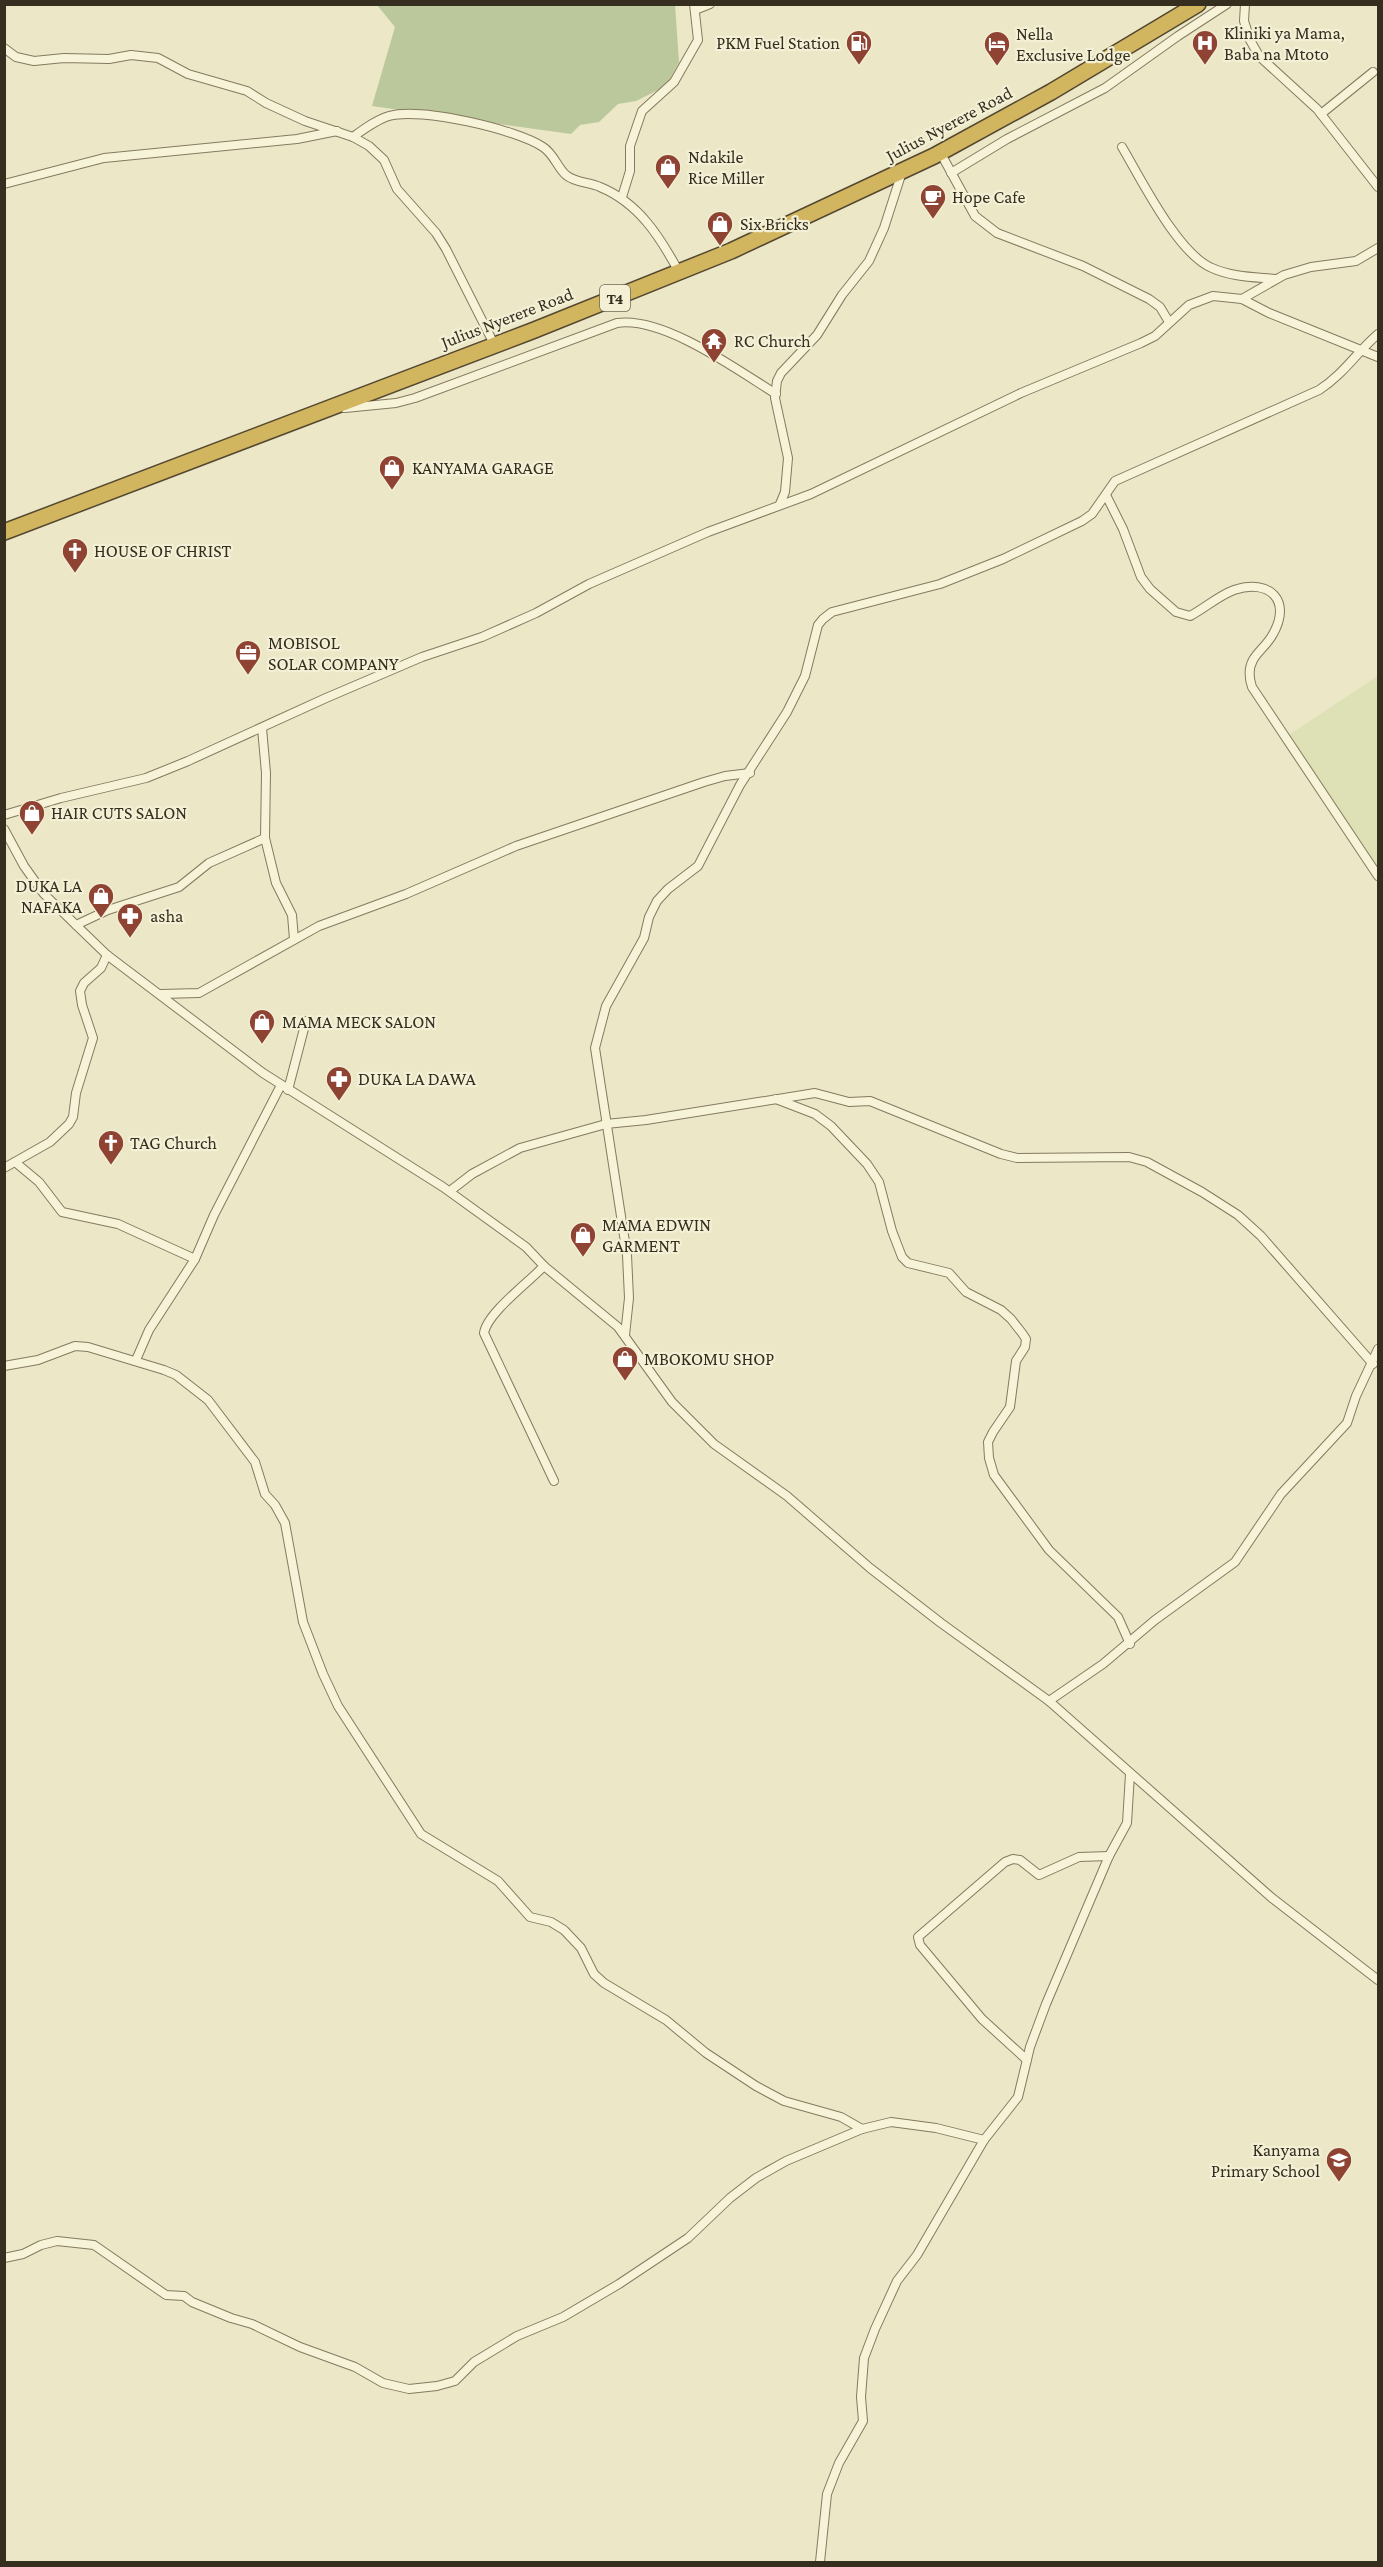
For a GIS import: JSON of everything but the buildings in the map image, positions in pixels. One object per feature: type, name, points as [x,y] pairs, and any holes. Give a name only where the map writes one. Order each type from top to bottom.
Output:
[{"type":"highway","name":"Julius Nyerere Road","points":[[4,532],[679,272],[902,172],[1051,92],[1198,4]]},
{"type":"street","points":[[622,197],[630,171],[630,147],[642,111],[674,82],[698,40],[695,7],[710,4]]},
{"type":"street","points":[[951,173],[1007,139],[1105,88],[1227,4]]},
{"type":"street","points":[[1245,4],[1244,21],[1250,40],[1259,56],[1298,90],[1321,114],[1378,187]]},
{"type":"street","points":[[4,48],[16,57],[34,62],[64,58],[110,59],[131,55],[150,56],[188,74],[241,88],[266,103],[305,121],[338,131],[369,146],[381,156],[397,189],[436,234],[454,263],[494,344]]},
{"type":"street","points":[[1321,114],[1373,72]]},
{"type":"street","points":[[353,137],[374,123],[395,115],[468,121],[532,141],[549,152],[566,175],[599,186],[622,197],[656,232],[679,272]]},
{"type":"street","points":[[4,184],[104,158],[297,139],[338,131]]},
{"type":"street","points":[[1122,147],[1168,224],[1192,253],[1210,267],[1235,276],[1275,279]]},
{"type":"street","points":[[940,152],[975,216],[997,233],[1075,262],[1149,299],[1160,307],[1169,322]]},
{"type":"street","points":[[780,504],[785,492],[788,458],[776,394],[777,381],[817,335],[842,295],[870,261],[884,228],[902,172]]},
{"type":"street","points":[[1242,299],[1275,279],[1311,267],[1356,261],[1378,248]]},
{"type":"street","points":[[4,815],[61,798],[146,778],[422,657],[482,638],[536,613],[589,584],[708,532],[811,494],[1021,393],[1141,344],[1155,336],[1182,310],[1207,297],[1242,299],[1269,313],[1361,348],[1378,357]]},
{"type":"street","points":[[322,409],[377,405],[415,398],[617,323],[628,321],[651,326],[708,352],[776,394]]},
{"type":"street","points":[[625,1335],[629,1298],[627,1255],[595,1048],[606,1006],[644,938],[649,917],[657,901],[668,889],[698,866],[740,785],[750,773],[787,712],[805,676],[818,625],[832,612],[940,584],[1003,559],[1082,521],[1092,514],[1112,485],[1122,477],[1319,390],[1343,372],[1361,348],[1378,334]]},
{"type":"street","points":[[1106,495],[1126,535],[1141,577],[1150,589],[1176,612],[1190,616],[1226,594],[1251,587],[1264,588],[1275,595],[1279,608],[1278,620],[1274,632],[1253,660],[1249,672],[1252,687],[1378,876]]},
{"type":"street","points":[[262,728],[266,773],[265,838],[276,883],[292,915],[294,939]]},
{"type":"street","points":[[161,994],[199,993],[319,926],[406,894],[537,838],[704,782],[725,776],[750,773]]},
{"type":"street","points":[[4,829],[24,866],[44,894],[107,955],[285,1088],[450,1191],[526,1246],[544,1266],[625,1335],[672,1402],[714,1444],[787,1496],[870,1568],[940,1623],[1049,1701],[1272,1898],[1378,1980]]},
{"type":"street","points":[[76,925],[108,910],[184,885],[209,863],[265,838]]},
{"type":"street","points":[[4,1168],[50,1142],[65,1129],[73,1117],[76,1093],[93,1038],[82,1005],[80,991],[84,983],[101,968],[107,955]]},
{"type":"street","points":[[136,1360],[149,1330],[195,1259],[214,1215],[285,1088],[306,1022]]},
{"type":"street","points":[[450,1191],[472,1174],[520,1148],[606,1124],[646,1120],[815,1093],[849,1102],[870,1101],[1000,1154],[1017,1158],[1118,1156],[1147,1162],[1219,1202],[1253,1229],[1347,1331],[1373,1364]]},
{"type":"street","points":[[774,1098],[815,1114],[831,1126],[867,1164],[879,1182],[892,1231],[902,1257],[908,1263],[949,1273],[966,1292],[1001,1310],[1026,1339],[1025,1347],[1016,1360],[1010,1407],[988,1442],[989,1458],[994,1475],[1049,1550],[1118,1617],[1130,1644]]},
{"type":"street","points":[[15,1162],[39,1182],[62,1212],[118,1224],[195,1259]]},
{"type":"street","points":[[544,1266],[495,1314],[487,1323],[484,1333],[554,1481]]},
{"type":"street","points":[[4,1366],[38,1360],[75,1346],[88,1347],[136,1360],[176,1375],[208,1400],[224,1418],[255,1462],[265,1494],[275,1505],[285,1523],[303,1622],[322,1674],[338,1706],[421,1834],[498,1881],[530,1917],[551,1922],[564,1930],[581,1948],[594,1974],[604,1983],[666,2020],[706,2053],[756,2086],[784,2101],[842,2117],[862,2129]]},
{"type":"street","points":[[1049,1701],[1130,1644],[1155,1620],[1235,1562],[1281,1494],[1347,1423],[1356,1396],[1373,1364],[1378,1349]]},
{"type":"street","points":[[820,2562],[827,2494],[839,2463],[863,2421],[861,2397],[864,2358],[875,2330],[897,2280],[917,2255],[984,2140],[1018,2097],[1027,2060],[1046,2004],[1109,1856],[1127,1823],[1130,1774]]},
{"type":"street","points":[[1027,2060],[982,2019],[920,1945],[918,1937],[962,1901],[987,1876],[1010,1860],[1020,1860],[1041,1875],[1079,1857],[1109,1856]]},
{"type":"street","points":[[4,2258],[23,2254],[53,2242],[71,2241],[94,2245],[166,2295],[184,2296],[192,2302],[252,2324],[300,2347],[355,2367],[383,2383],[409,2389],[437,2386],[455,2380],[474,2362],[517,2336],[563,2317],[619,2284],[688,2238],[730,2198],[756,2178],[786,2161],[862,2129],[891,2122],[909,2123],[984,2140]]},
{"type":"green space","points":[[377,5],[675,5],[679,62],[666,86],[636,101],[618,104],[599,122],[580,125],[571,134],[372,106],[395,27]]},
{"type":"green space","points":[[1378,676],[1378,881],[1281,740]]},
{"type":"place","name":"PKM Fuel Station","points":[[859,66]]},
{"type":"place","name":"Kliniki ya Mama, Baba na Mtoto","points":[[1205,66]]},
{"type":"place","name":"Nella Exclusive Lodge","points":[[997,67]]},
{"type":"place","name":"Ndakile Rice Miller","points":[[668,190]]},
{"type":"place","name":"Hope Cafe","points":[[933,220]]},
{"type":"place","name":"Six Bricks","points":[[720,247]]},
{"type":"place","name":"RC Church","points":[[714,364]]},
{"type":"place","name":"KANYAMA GARAGE","points":[[392,491]]},
{"type":"place","name":"HOUSE OF CHRIST","points":[[75,574]]},
{"type":"place","name":"MOBISOL SOLAR COMPANY","points":[[248,676]]},
{"type":"place","name":"HAIR CUTS SALON","points":[[32,836]]},
{"type":"place","name":"DUKA LA NAFAKA","points":[[101,919]]},
{"type":"place","name":"asha","points":[[130,939]]},
{"type":"place","name":"MAMA MECK SALON","points":[[262,1045]]},
{"type":"place","name":"DUKA LA DAWA","points":[[339,1102]]},
{"type":"place","name":"TAG Church","points":[[111,1166]]},
{"type":"place","name":"MAMA EDWIN GARMENT","points":[[583,1258]]},
{"type":"place","name":"MBOKOMU SHOP","points":[[625,1382]]},
{"type":"place","name":"Kanyama Primary School","points":[[1339,2183]]}]
